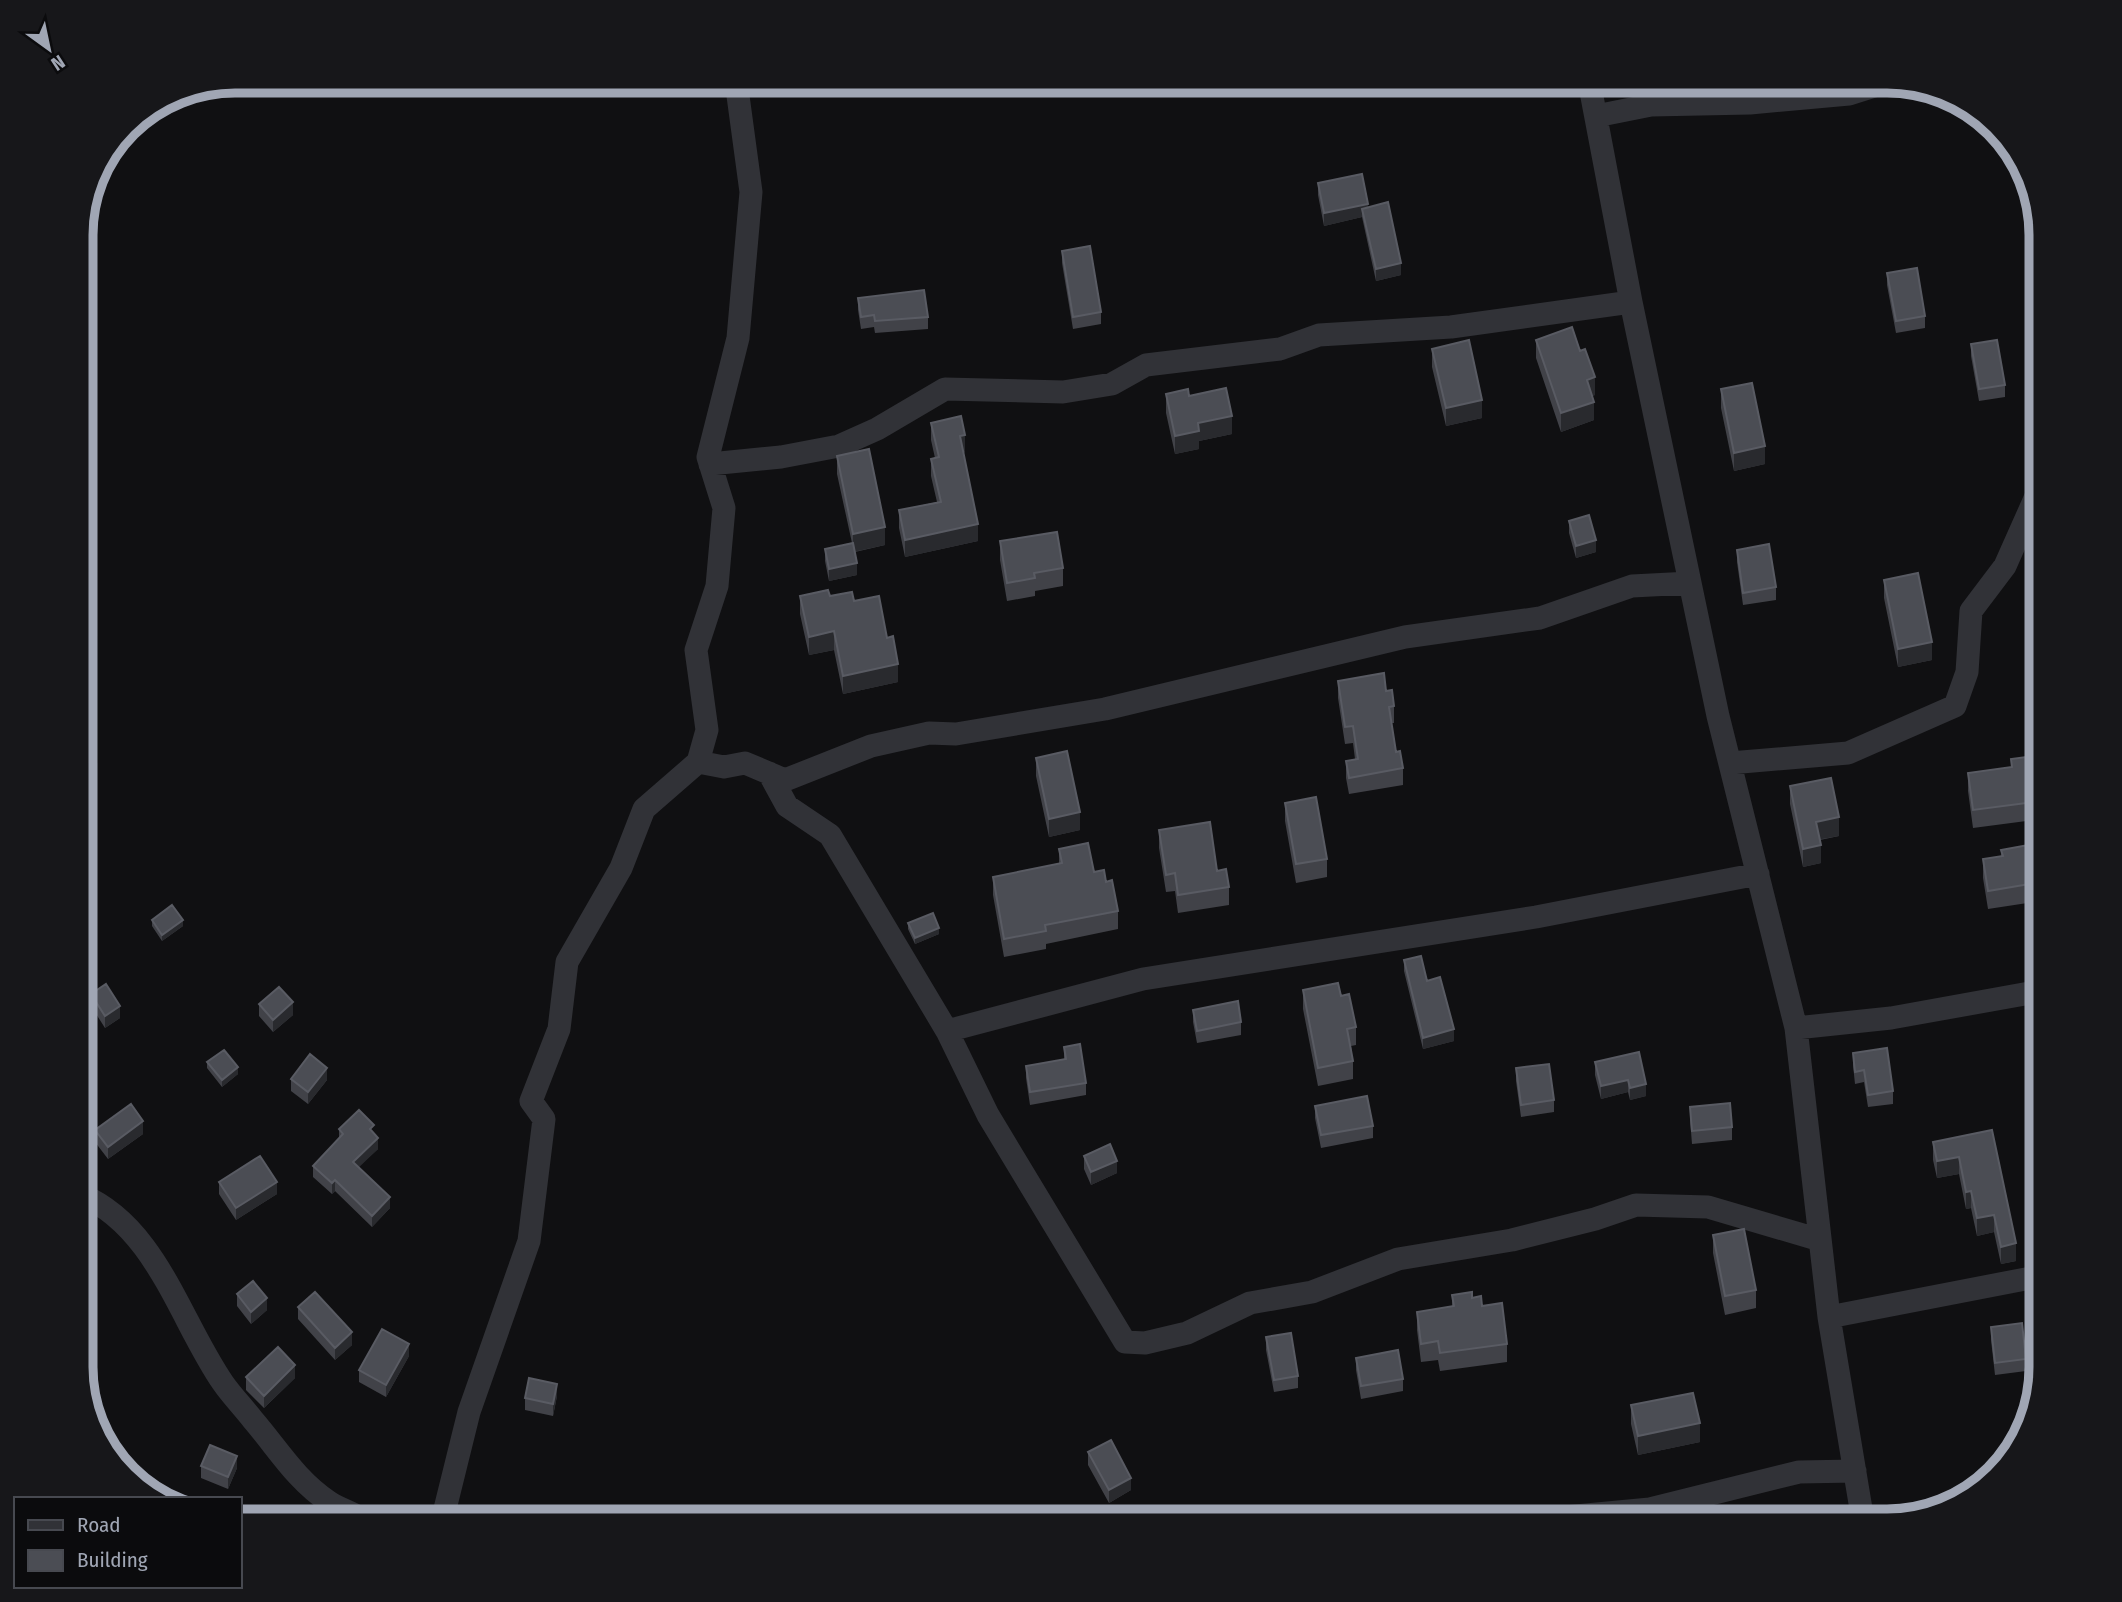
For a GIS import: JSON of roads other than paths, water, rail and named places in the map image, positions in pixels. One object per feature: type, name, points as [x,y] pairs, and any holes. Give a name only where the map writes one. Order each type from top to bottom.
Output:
[{"type":"street","points":[[445,1509],[469,1412],[529,1241],[544,1119],[531,1101],[559,1029],[567,962],[621,868],[645,809],[698,762],[707,730],[696,650],[717,586],[724,508],[708,457],[738,338],[751,192],[738,93]]},
{"type":"street","points":[[1592,93],[1631,302],[1690,583],[1730,762],[1797,1028],[1829,1317],[1861,1509]]},
{"type":"street","points":[[1596,116],[1651,105],[1750,103],[1852,93]]},
{"type":"street","points":[[710,464],[781,457],[839,446],[877,429],[945,389],[1063,392],[1112,384],[1146,365],[1280,349],[1319,335],[1451,327],[1631,302]]},
{"type":"street","points":[[1730,762],[1848,753],[1955,706],[1967,672],[1971,611],[2005,566],[2029,513]]},
{"type":"street","points":[[698,762],[724,767],[745,763],[785,780],[871,746],[929,733],[956,734],[1105,709],[1405,637],[1540,618],[1632,586],[1690,583]]},
{"type":"street","points":[[769,774],[787,806],[830,835],[947,1031],[988,1115],[1125,1342],[1145,1343],[1187,1333],[1250,1303],[1312,1293],[1398,1259],[1512,1240],[1595,1219],[1636,1205],[1708,1207],[1820,1240]]},
{"type":"street","points":[[947,1031],[1143,979],[1536,917],[1758,874]]},
{"type":"street","points":[[1797,1028],[1891,1018],[2029,993]]},
{"type":"street","points":[[93,1200],[119,1219],[144,1248],[191,1324],[224,1385],[287,1464],[301,1480],[343,1509]]},
{"type":"street","points":[[1829,1317],[2029,1279]]},
{"type":"street","points":[[1640,1509],[1798,1472],[1855,1471]]}]
